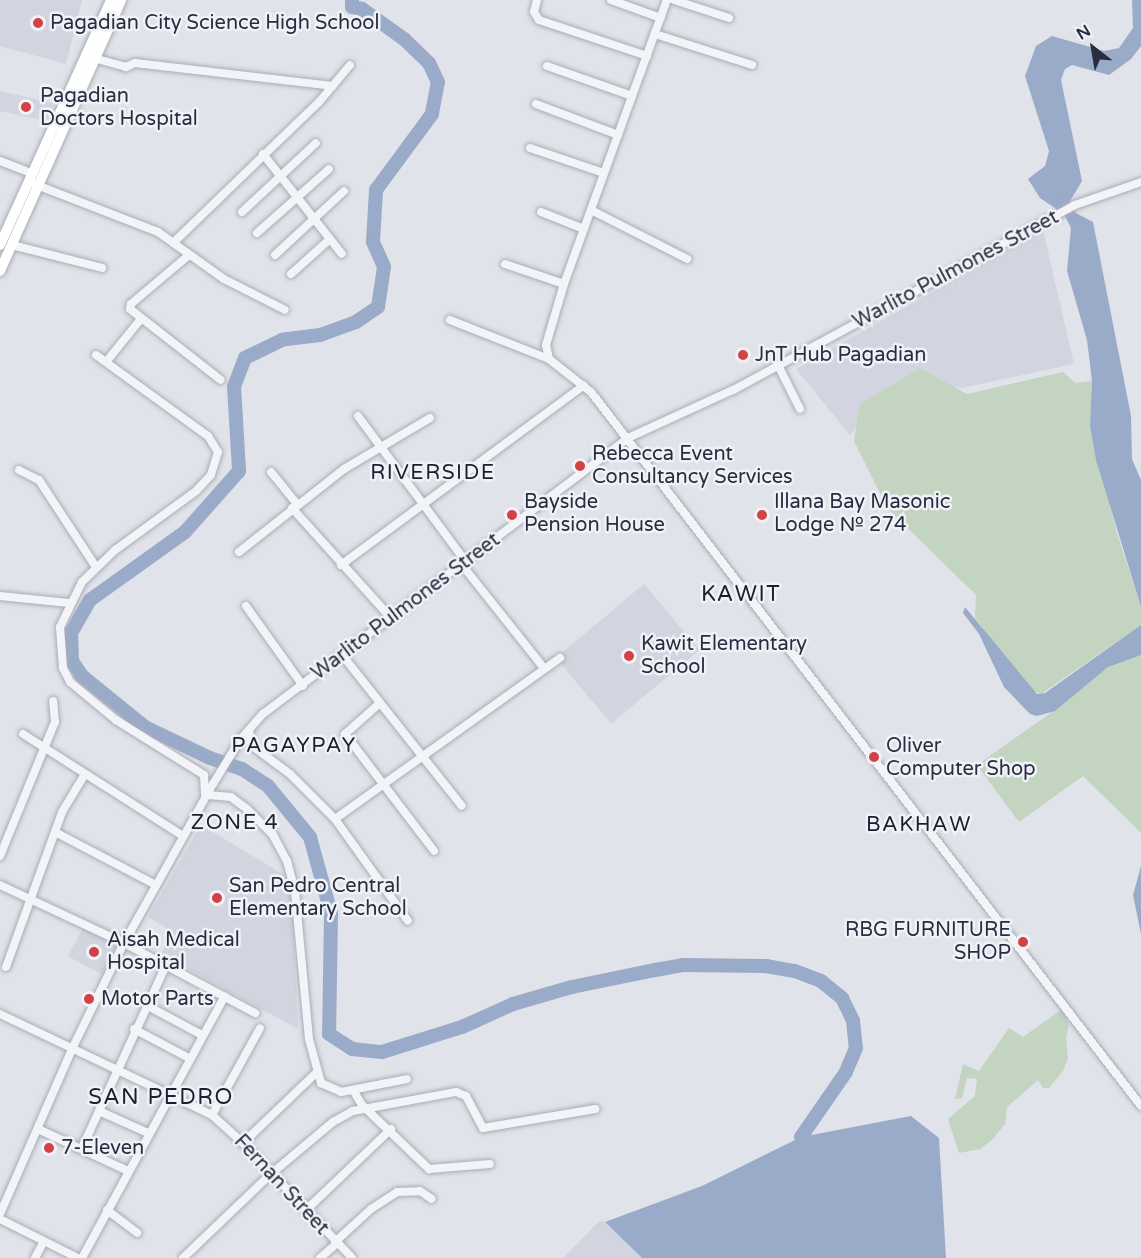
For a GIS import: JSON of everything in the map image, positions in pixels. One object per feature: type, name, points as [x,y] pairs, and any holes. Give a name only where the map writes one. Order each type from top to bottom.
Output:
[{"type":"main road","points":[[110,19],[111,0]]},
{"type":"main road","points":[[0,245],[91,64],[110,19],[122,0]]},
{"type":"main road","points":[[0,271],[12,244],[33,180]]},
{"type":"street","points":[[537,0],[534,12],[539,20],[647,56]]},
{"type":"street","points":[[611,0],[661,18]]},
{"type":"street","points":[[549,359],[546,345],[564,284],[667,0]]},
{"type":"street","points":[[674,0],[729,18]]},
{"type":"street","points":[[655,34],[752,65]]},
{"type":"street","points":[[91,64],[126,68],[135,63],[333,86]]},
{"type":"street","points":[[173,243],[333,86],[350,65]]},
{"type":"street","points":[[547,66],[632,96]]},
{"type":"street","points":[[536,104],[618,135]]},
{"type":"street","points":[[242,212],[316,143]]},
{"type":"street","points":[[530,148],[604,173]]},
{"type":"street","points":[[263,154],[342,254]]},
{"type":"street","points":[[0,161],[33,180],[145,226],[224,279],[285,310]]},
{"type":"street","points":[[257,233],[329,169]]},
{"type":"street","name":"Warlito Pulmones Street","points":[[0,1214],[72,1049],[124,943],[213,784],[249,728],[628,438],[778,366],[1075,206],[1141,182]]},
{"type":"street","points":[[275,255],[344,192]]},
{"type":"street","points":[[591,210],[687,259]]},
{"type":"street","points":[[541,212],[584,229]]},
{"type":"street","points":[[291,274],[330,239]]},
{"type":"street","points":[[12,244],[102,268]]},
{"type":"street","points":[[189,255],[131,304],[130,309],[140,320],[221,380]]},
{"type":"street","points":[[505,264],[564,284]]},
{"type":"street","points":[[106,362],[140,320]]},
{"type":"street","points":[[450,320],[549,359],[584,386],[628,438],[1141,1106]]},
{"type":"street","points":[[96,355],[208,436],[218,452],[211,475],[196,491],[96,567],[69,603],[59,634],[65,676],[117,720],[204,776],[207,782],[205,799],[231,797],[247,809],[273,835],[287,861],[295,891],[307,1023],[316,1073],[329,1089],[353,1090],[407,1079]]},
{"type":"street","points":[[778,366],[800,409]]},
{"type":"street","points":[[341,565],[584,386]]},
{"type":"street","points":[[358,416],[464,563],[544,668]]},
{"type":"street","points":[[239,552],[294,506],[344,469],[383,449],[430,418]]},
{"type":"street","points":[[19,470],[39,480],[96,567]]},
{"type":"street","points":[[272,472],[294,506],[341,565],[391,618]]},
{"type":"street","points":[[0,596],[69,603]]},
{"type":"street","points":[[246,606],[303,686]]},
{"type":"street","points":[[343,656],[462,806]]},
{"type":"street","points":[[335,819],[560,658]]},
{"type":"street","points":[[0,856],[55,722],[53,701]]},
{"type":"street","points":[[380,703],[345,734],[434,851]]},
{"type":"street","points":[[249,728],[249,743],[290,774],[335,819],[408,921]]},
{"type":"street","points":[[23,734],[183,836]]},
{"type":"street","points":[[6,967],[55,832],[85,774]]},
{"type":"street","points":[[55,832],[156,885]]},
{"type":"street","points":[[0,885],[124,943],[255,1013]]},
{"type":"street","points":[[82,1148],[134,1029],[166,965]]},
{"type":"street","points":[[0,1219],[80,1258],[225,996]]},
{"type":"street","points":[[146,1005],[202,1035]]},
{"type":"street","name":"Fernan Street","points":[[0,1014],[117,1071],[171,1093],[212,1115],[243,1143],[335,1243],[352,1258]]},
{"type":"street","points":[[212,1115],[260,1028]]},
{"type":"street","points":[[134,1029],[189,1058]]},
{"type":"street","points":[[243,1143],[316,1073]]},
{"type":"street","points":[[353,1090],[362,1105],[370,1108],[429,1169],[490,1164]]},
{"type":"street","points":[[183,1258],[271,1174],[333,1122],[353,1112],[462,1093],[479,1125],[488,1128],[544,1115],[595,1109]]},
{"type":"street","points":[[99,1111],[148,1133]]},
{"type":"street","points":[[38,1129],[128,1171]]},
{"type":"street","points":[[305,1211],[391,1129]]},
{"type":"street","points":[[320,1258],[371,1209],[397,1192],[420,1191],[432,1199]]},
{"type":"street","points":[[107,1210],[137,1233]]},
{"type":"street","points":[[34,1258],[44,1241]]},
{"type":"shaded area","name":"Pagadian City Science High School","points":[[0,0],[82,0],[66,64],[0,46]]},
{"type":"shaded area","name":"Pagadian Doctors Hospital","points":[[0,91],[53,103],[46,121],[0,111]]},
{"type":"shaded area","points":[[1043,230],[1074,364],[962,388],[894,382],[850,435],[796,369]]},
{"type":"shaded area","name":"Kawit Elementary School","points":[[644,584],[699,650],[611,724],[556,658]]},
{"type":"shaded area","points":[[201,825],[291,879],[298,1029],[161,954],[173,932],[148,917]]},
{"type":"shaded area","name":"Aisah Medical Hospital","points":[[83,928],[117,946],[102,974],[68,956]]},
{"type":"shaded area","points":[[599,1221],[605,1222],[642,1258],[563,1258]]},
{"type":"green space","points":[[920,368],[967,394],[1063,372],[1075,383],[1092,381],[1090,426],[1117,533],[1141,607],[1141,625],[1041,694],[1033,691],[992,642],[975,617],[976,595],[888,509],[854,441],[860,404]]},
{"type":"green space","points":[[1141,655],[1141,833],[1083,776],[1019,822],[977,765],[1062,705],[1096,675],[1120,660]]},
{"type":"green space","points":[[1062,1009],[1069,1025],[1066,1038],[1068,1059],[1063,1071],[1049,1088],[1043,1088],[1038,1080],[1007,1107],[1005,1124],[992,1140],[980,1149],[959,1153],[948,1119],[975,1096],[977,1079],[967,1078],[962,1098],[955,1099],[963,1064],[979,1071],[1009,1028],[1023,1037]]},
{"type":"water","points":[[1132,0],[1141,0],[1141,46],[1131,59],[1109,75],[1072,65],[1065,69],[1061,80],[1082,181],[1069,203],[1076,213],[1093,222],[1131,416],[1132,459],[1141,480],[1141,607],[1096,460],[1090,426],[1092,381],[1087,340],[1067,271],[1071,228],[1064,214],[1040,198],[1028,179],[1045,166],[1049,151],[1025,76],[1036,46],[1052,36],[1104,51],[1119,48],[1133,28]]},
{"type":"water","points":[[965,607],[1037,694],[1045,693],[1141,625],[1141,655],[1108,667],[1055,711],[1037,716],[1030,714],[1004,687],[979,634],[963,613]]},
{"type":"water","points":[[1141,866],[1141,934],[1133,895]]},
{"type":"water","points":[[911,1116],[939,1138],[946,1258],[642,1258],[605,1222],[702,1186],[801,1137]]},
{"type":"waterway","points":[[352,0],[352,7],[362,9],[404,39],[429,63],[438,82],[432,114],[376,190],[373,242],[384,267],[378,307],[356,322],[320,335],[282,340],[245,358],[234,386],[239,471],[185,532],[90,600],[71,633],[72,661],[82,676],[145,727],[210,758],[242,769],[268,786],[310,837],[331,913],[329,1034],[352,1049],[382,1052],[462,1027],[513,1004],[572,987],[655,970],[683,965],[766,966],[795,971],[821,981],[842,998],[853,1021],[856,1048],[846,1072],[801,1137]]},
{"type":"place","name":"Pagadian City Science High School","points":[[38,23]]},
{"type":"place","name":"Pagadian Doctors Hospital","points":[[26,107]]},
{"type":"place","name":"JnT Hub Pagadian","points":[[743,355]]},
{"type":"place","name":"Rebecca Event Consultancy Services","points":[[580,466]]},
{"type":"place","name":"Bayside Pension House","points":[[512,515]]},
{"type":"place","name":"Illana Bay Masonic Lodge № 274","points":[[762,515]]},
{"type":"place","name":"Kawit Elementary School","points":[[629,656]]},
{"type":"place","name":"Oliver Computer Shop","points":[[874,757]]},
{"type":"place","name":"San Pedro Central Elementary School","points":[[217,898]]},
{"type":"place","name":"RBG FURNITURE SHOP","points":[[1023,942]]},
{"type":"place","name":"Aisah Medical Hospital","points":[[94,952]]},
{"type":"place","name":"Motor Parts","points":[[89,999]]},
{"type":"place","name":"7-Eleven","points":[[49,1148]]},
{"type":"district","name":"RIVERSIDE","points":[[433,473]]},
{"type":"district","name":"KAWIT","points":[[741,595]]},
{"type":"district","name":"PAGAYPAY","points":[[294,746]]},
{"type":"district","name":"ZONE 4","points":[[235,823]]},
{"type":"district","name":"BAKHAW","points":[[919,825]]},
{"type":"district","name":"SAN PEDRO","points":[[161,1098]]}]
